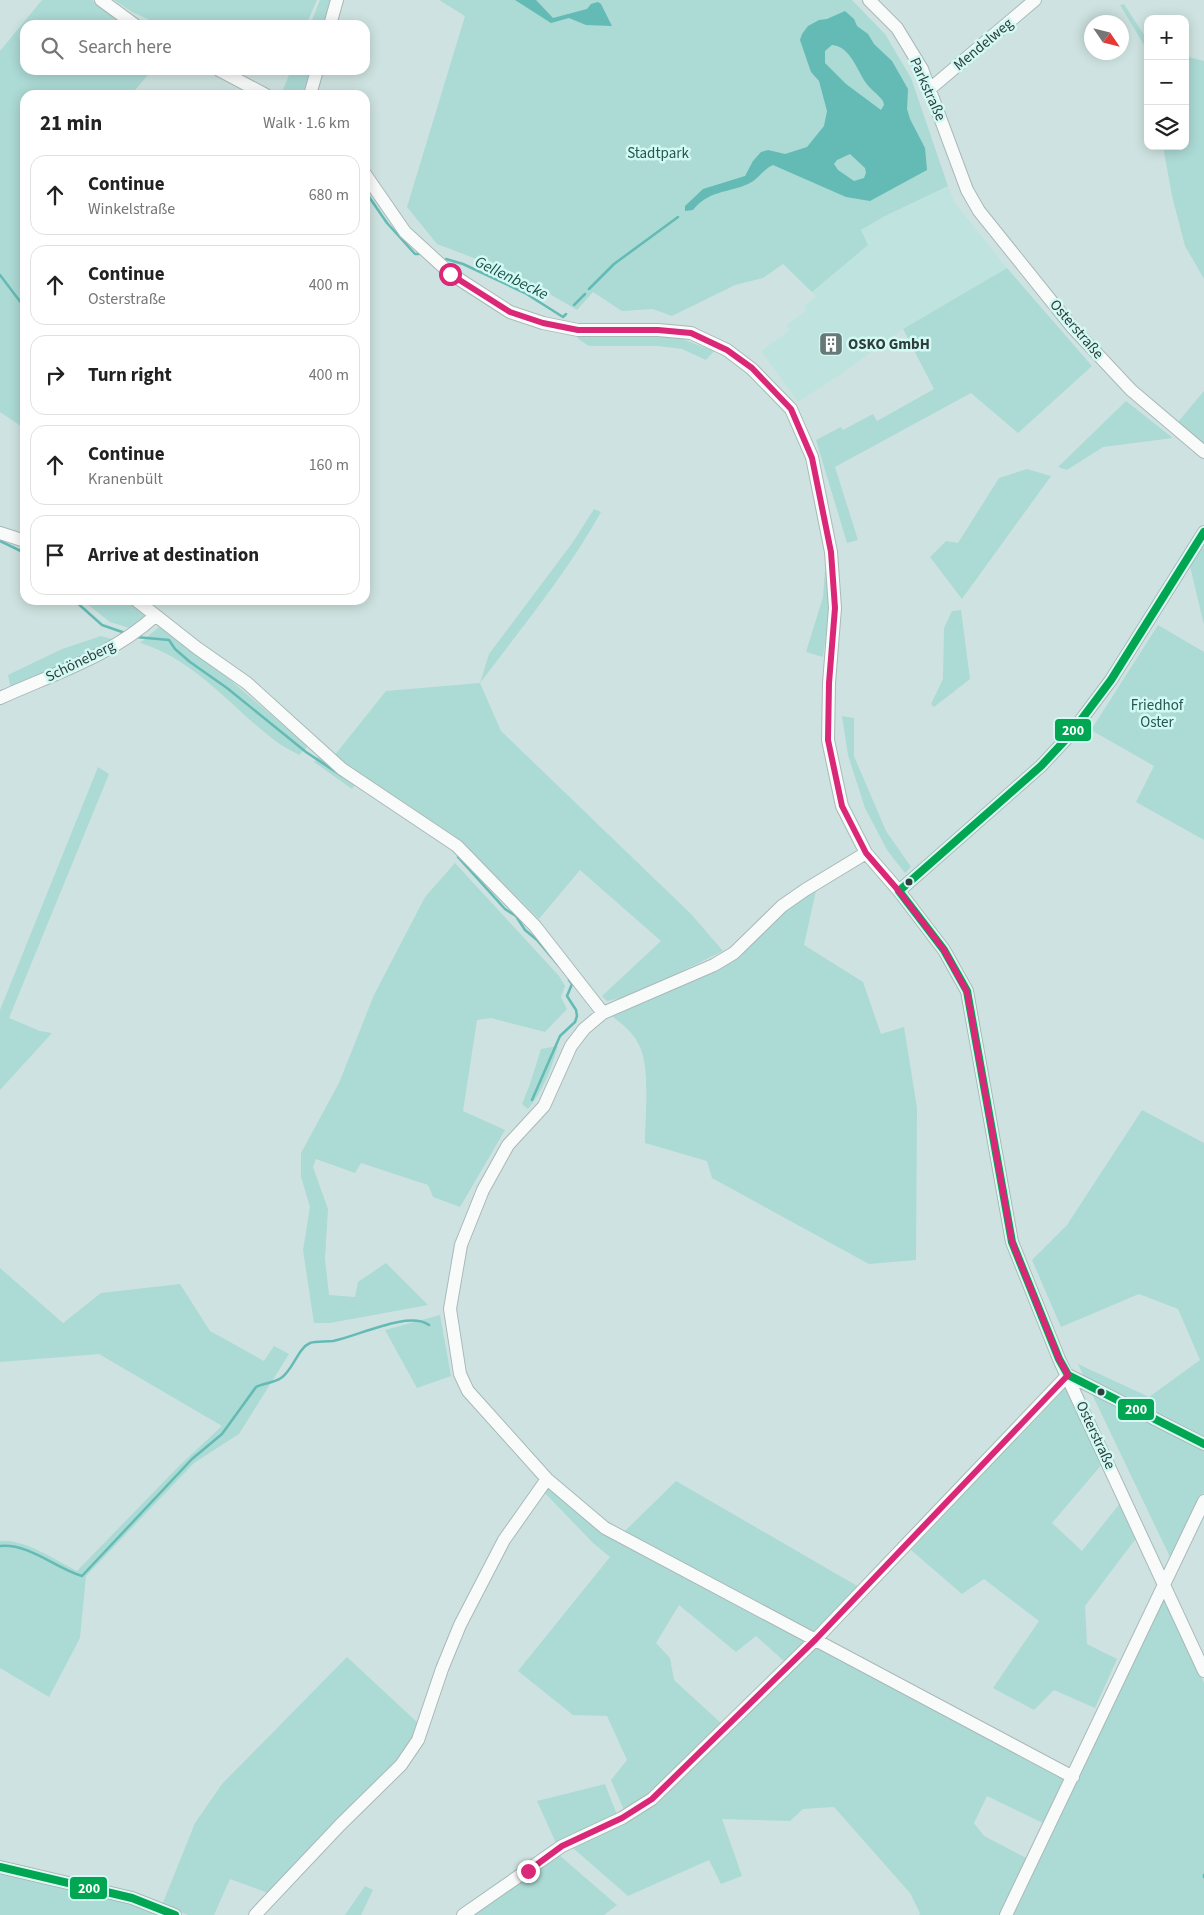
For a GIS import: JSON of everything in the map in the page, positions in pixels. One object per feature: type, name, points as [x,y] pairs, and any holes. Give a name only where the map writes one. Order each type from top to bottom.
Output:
[{"type":"street","points":[[101,0],[128,20]]},
{"type":"street","points":[[331,20],[337,0]]},
{"type":"street","name":"Parkstraße","points":[[869,0],[897,28],[922,69],[931,88],[967,190]]},
{"type":"street","name":"Mendelweg","points":[[931,88],[1034,0]]},
{"type":"street","points":[[228,75],[257,90]]},
{"type":"street","points":[[311,90],[316,75]]},
{"type":"street","name":"Osterstraße","points":[[370,181],[406,232],[450,274],[510,312],[543,323],[578,330],[658,330],[691,333],[727,350],[752,368],[791,409],[812,458],[831,552],[835,608],[829,683],[828,740],[842,806],[866,853],[898,890],[944,950],[967,992],[1012,1242],[1059,1359],[1204,1671]]},
{"type":"street","name":"Osterstraße","points":[[967,190],[979,211],[1073,328],[1131,390],[1204,452]]},
{"type":"street","points":[[898,890],[1041,766],[1069,736],[1117,672],[1204,532]]},
{"type":"street","points":[[0,533],[20,539]]},
{"type":"street","points":[[142,605],[197,648],[247,683],[342,768],[457,846],[535,926],[603,1013]]},
{"type":"street","name":"Schöneberg","points":[[0,698],[102,654],[141,629],[155,616]]},
{"type":"street","points":[[866,853],[782,906],[734,953],[714,965],[603,1013],[584,1029],[571,1046],[544,1106],[508,1145],[483,1190],[461,1245],[450,1308],[460,1374],[468,1391],[547,1479],[605,1528],[1073,1777]]},
{"type":"street","points":[[463,1915],[562,1846],[622,1818],[652,1799],[816,1639],[1068,1375],[1204,1444]]},
{"type":"street","points":[[255,1915],[340,1825],[401,1765],[418,1740],[442,1670],[460,1626],[504,1540],[547,1479]]},
{"type":"street","points":[[1006,1915],[1204,1501]]},
{"type":"street","points":[[0,1867],[132,1898],[175,1915]]},
{"type":"shaded area","points":[[948,186],[955,203],[1007,268],[903,329],[847,370],[798,402],[761,351],[790,330],[786,325],[806,311],[803,306],[816,297],[812,292],[868,245],[861,230],[885,216]]},
{"type":"green space","points":[[42,0],[92,0],[117,20],[26,20]]},
{"type":"green space","points":[[114,0],[317,0],[308,20],[150,20],[132,12]]},
{"type":"green space","points":[[320,0],[332,0],[326,20],[312,20]]},
{"type":"green space","name":"Stadtpark","points":[[439,0],[852,0],[885,34],[911,78],[948,186],[885,216],[861,230],[868,245],[812,292],[783,264],[763,278],[735,285],[672,316],[653,309],[622,311],[593,292],[577,310],[516,274],[437,244],[407,207],[465,16]]},
{"type":"green space","points":[[1124,4],[1144,35],[1144,45],[1129,20],[1129,15],[1126,15],[1120,5]]},
{"type":"green space","points":[[20,27],[20,75],[148,75],[135,90],[20,90],[20,426],[0,412],[0,51]]},
{"type":"green space","points":[[1189,57],[1204,61],[1204,279],[1185,246],[1172,196],[1164,150],[1189,150]]},
{"type":"green space","points":[[289,75],[308,75],[304,90],[283,90]]},
{"type":"green space","points":[[1007,268],[1092,366],[1018,433],[971,393],[835,467],[858,540],[847,543],[816,440],[841,427],[843,430],[873,414],[877,421],[934,389],[903,329]]},
{"type":"green space","points":[[584,333],[677,337],[714,351],[706,360],[682,349],[658,346],[589,346],[577,338]]},
{"type":"green space","points":[[1204,391],[1204,443],[1178,422]]},
{"type":"green space","points":[[1126,401],[1173,438],[1103,447],[1067,470],[1058,467]]},
{"type":"green space","points":[[1027,469],[1051,476],[962,599],[930,557],[946,541],[958,543],[999,478]]},
{"type":"green space","points":[[594,509],[601,512],[574,557],[480,683],[489,654],[573,542]]},
{"type":"green space","points":[[1204,539],[1204,625],[1189,562]]},
{"type":"green space","points":[[825,569],[829,602],[823,657],[806,652],[823,597]]},
{"type":"green space","points":[[88,605],[134,605],[150,617],[136,630],[110,622]]},
{"type":"green space","points":[[961,610],[970,679],[934,707],[931,704],[943,679],[944,628],[952,611]]},
{"type":"green space","name":"Friedhof Oster","points":[[1158,625],[1204,652],[1204,840],[1136,802],[1154,766],[1091,730]]},
{"type":"green space","points":[[160,626],[196,651],[308,746],[299,755],[282,745],[257,726],[211,685],[178,660],[140,643]]},
{"type":"green space","points":[[101,636],[119,641],[11,689],[8,675],[62,649]]},
{"type":"green space","points":[[480,683],[501,731],[691,914],[723,951],[631,996],[607,1001],[602,996],[661,941],[580,870],[539,919],[456,837],[334,756],[386,691]]},
{"type":"green space","points":[[842,716],[854,718],[854,756],[886,831],[911,867],[905,873],[887,850],[865,808],[848,755]]},
{"type":"green space","points":[[320,754],[357,782],[352,789],[314,762]]},
{"type":"green space","points":[[98,767],[109,774],[9,1018],[40,1031],[52,1033],[0,1090],[0,1010]]},
{"type":"green space","points":[[455,863],[559,976],[565,986],[561,997],[567,1009],[545,1032],[491,1018],[477,1020],[463,1111],[505,1130],[460,1207],[433,1197],[428,1185],[361,1163],[355,1173],[316,1159],[313,1167],[328,1209],[325,1259],[329,1295],[355,1297],[358,1282],[386,1263],[428,1305],[330,1323],[314,1323],[303,1250],[310,1207],[301,1177],[301,1153],[339,1083],[374,995],[425,897]]},
{"type":"green space","points":[[817,886],[804,945],[863,982],[881,1034],[904,1027],[917,1108],[916,1260],[869,1264],[712,1178],[707,1161],[645,1143],[646,1077],[642,1053],[632,1034],[607,1013],[713,968],[784,907]]},
{"type":"green space","points":[[558,1046],[546,1079],[528,1109],[522,1104],[541,1049]]},
{"type":"green space","points":[[1142,1110],[1204,1143],[1204,1440],[1085,1379],[1078,1364],[1149,1397],[1200,1360],[1178,1309],[1139,1294],[1061,1327],[1032,1260],[1067,1225]]},
{"type":"green space","points":[[0,1268],[63,1323],[101,1293],[180,1284],[210,1331],[264,1361],[274,1346],[289,1354],[239,1434],[194,1463],[86,1576],[80,1638],[49,1697],[0,1668],[0,1541],[10,1541],[30,1547],[77,1571],[178,1467],[222,1426],[99,1354],[0,1362]]},
{"type":"green space","points":[[440,1315],[451,1376],[417,1388],[385,1330]]},
{"type":"green space","points":[[1067,1384],[1103,1463],[1052,1523],[1082,1551],[1121,1502],[1137,1537],[1085,1606],[1087,1644],[1117,1659],[1095,1708],[1054,1690],[1034,1710],[993,1688],[1039,1621],[984,1579],[962,1594],[911,1550]]},
{"type":"green space","points":[[1090,1390],[1204,1449],[1204,1492],[1171,1559]]},
{"type":"green space","points":[[676,1481],[859,1587],[814,1633],[623,1533]]},
{"type":"green space","points":[[547,1485],[601,1529],[809,1641],[785,1662],[756,1636],[736,1652],[679,1605],[656,1643],[670,1658],[674,1680],[722,1724],[649,1794],[624,1810],[611,1780],[627,1760],[607,1716],[573,1715],[518,1671],[610,1557],[593,1543],[543,1491]]},
{"type":"green space","points":[[1164,1594],[1204,1683],[1204,1915],[1011,1915]]},
{"type":"green space","points":[[816,1645],[1067,1779],[1045,1824],[987,1796],[974,1823],[984,1836],[1028,1859],[1001,1915],[919,1915],[920,1913],[910,1893],[834,1807],[803,1809],[790,1821],[722,1819],[742,1876],[721,1884],[709,1860],[628,1896],[573,1848],[623,1823]]},
{"type":"green space","points":[[347,1657],[418,1723],[414,1736],[398,1762],[268,1893],[230,1879],[214,1915],[188,1915],[162,1905],[195,1823],[222,1784]]},
{"type":"green space","points":[[605,1784],[617,1815],[556,1843],[537,1801]]},
{"type":"green space","points":[[559,1855],[617,1905],[604,1915],[471,1915]]},
{"type":"green space","points":[[0,1872],[130,1903],[158,1915],[0,1915]]},
{"type":"green space","points":[[365,1886],[373,1890],[361,1915],[345,1915]]},
{"type":"water","points":[[515,0],[536,0],[553,18],[587,9],[591,4],[598,2],[601,4],[612,26],[586,25],[569,18],[551,23]]},
{"type":"water","points":[[845,11],[854,19],[857,26],[868,34],[874,44],[892,61],[908,89],[907,109],[925,148],[927,170],[870,201],[846,197],[773,165],[752,182],[712,195],[693,210],[685,211],[685,206],[703,189],[745,176],[753,161],[761,152],[768,150],[785,154],[807,147],[824,126],[827,111],[819,81],[811,72],[800,40],[808,26],[819,20],[827,19]],"holes":[[[832,45],[844,50],[852,59],[866,83],[883,101],[884,105],[881,110],[846,84],[825,63],[825,51]],[[850,154],[865,168],[864,178],[854,181],[838,170],[834,164],[837,160]]]},
{"type":"waterway","name":"Gellenbecke","points":[[370,198],[387,223],[415,254],[419,254]]},
{"type":"waterway","name":"Gellenbecke","points":[[589,289],[614,264],[678,217]]},
{"type":"waterway","name":"Gellenbecke","points":[[446,259],[463,264],[525,293],[563,317],[566,314]]},
{"type":"waterway","name":"Gellenbecke","points":[[0,275],[20,301]]},
{"type":"waterway","name":"Gellenbecke","points":[[574,305],[585,294]]},
{"type":"waterway","points":[[0,541],[20,551]]},
{"type":"waterway","points":[[80,605],[102,625],[125,633]]},
{"type":"waterway","points":[[136,637],[169,640],[175,649],[190,662],[227,688],[306,752],[342,776]]},
{"type":"waterway","points":[[458,857],[505,909],[516,916],[525,930],[537,940],[559,966]]},
{"type":"waterway","points":[[532,1100],[560,1036],[575,1022],[577,1016],[576,1010],[567,996],[572,984],[569,980]]},
{"type":"waterway","points":[[0,1546],[11,1546],[32,1552],[82,1576],[192,1459],[222,1434],[256,1387],[281,1378],[289,1370],[302,1349],[310,1343],[343,1339],[396,1322],[420,1321],[429,1325]]},
{"type":"transit line","name":"200","points":[[899,891],[1041,766],[1069,736],[1111,680],[1204,532]]},
{"type":"transit line","name":"200","points":[[899,891],[944,950],[967,991],[1012,1242],[1059,1359],[1068,1375]]},
{"type":"transit line","name":"200","points":[[1068,1375],[1204,1444]]},
{"type":"transit line","name":"200","points":[[0,1867],[132,1898],[175,1915]]},
{"type":"place","name":"OSKO GmbH","points":[[831,344]]},
{"type":"route","points":[[450,274],[510,312],[543,323],[578,330],[658,330],[691,333],[727,350],[752,368],[791,409],[812,458],[831,552],[835,608],[829,683],[828,740],[842,806],[866,853],[920,917],[944,950],[967,992],[1012,1242],[1059,1359],[1068,1375],[816,1639],[652,1799],[622,1818],[562,1846],[528,1871]]}]
